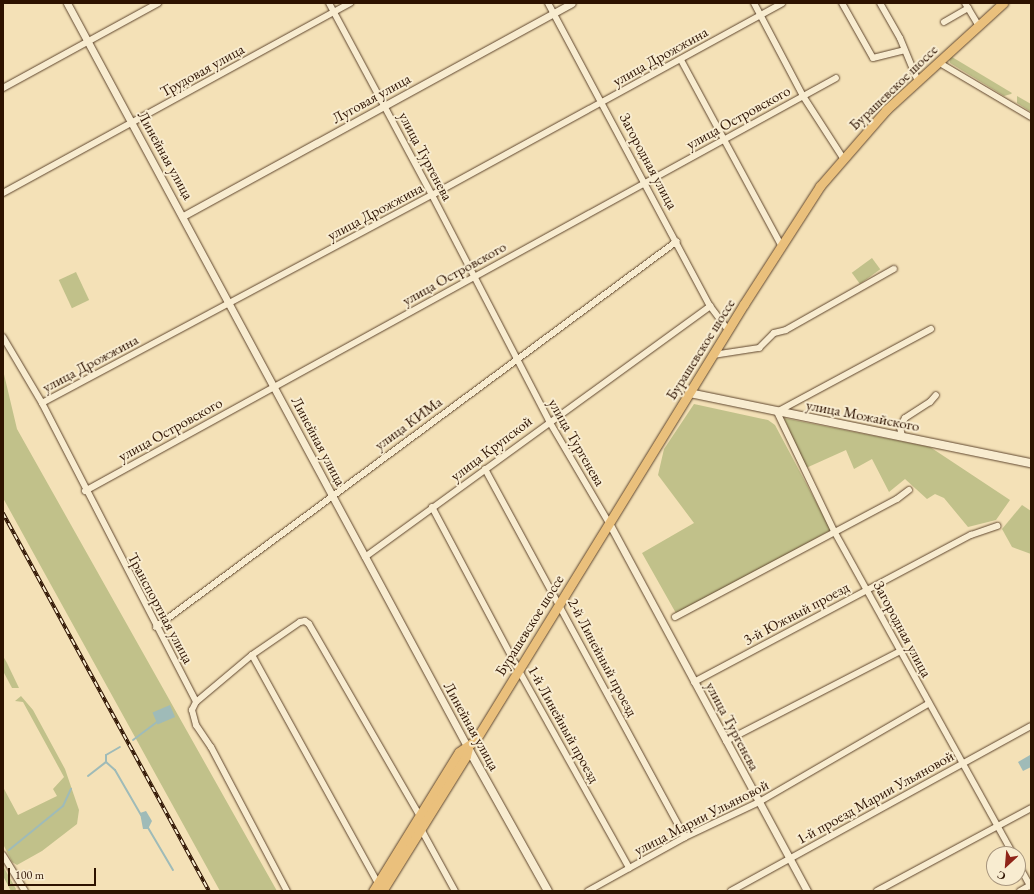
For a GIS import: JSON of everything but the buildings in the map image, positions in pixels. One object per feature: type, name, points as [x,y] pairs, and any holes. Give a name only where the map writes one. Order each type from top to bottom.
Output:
[{"type":"main road","name":"Бурашевское шоссе","points":[[378,888],[458,752],[468,748],[475,741],[728,330],[820,186],[886,110],[917,79],[1003,3]]},
{"type":"main road","name":"улица Можайского","points":[[689,394],[1031,463]]},
{"type":"main road","name":"Бурашевское шоссе","points":[[378,888],[421,829],[466,756],[468,748]]},
{"type":"main road","name":"Линейная улица","points":[[468,748],[548,891]]},
{"type":"street","name":"Линейная улица","points":[[67,3],[230,303],[468,748]]},
{"type":"street","points":[[3,88],[158,3]]},
{"type":"street","name":"улица Тургенева","points":[[328,3],[432,195],[549,421],[609,523],[807,891]]},
{"type":"street","name":"Трудовая улица","points":[[3,193],[350,3]]},
{"type":"street","name":"Загородная улица","points":[[548,3],[646,183],[710,306],[728,330]]},
{"type":"street","name":"Луговая улица","points":[[183,216],[572,3]]},
{"type":"street","points":[[754,3],[804,96],[843,158]]},
{"type":"street","name":"улица Дрожжина","points":[[42,403],[432,195],[681,60],[782,3]]},
{"type":"street","points":[[842,3],[873,58],[904,50]]},
{"type":"street","points":[[880,3],[900,38],[917,79]]},
{"type":"street","points":[[944,22],[966,5],[978,25]]},
{"type":"street","points":[[681,60],[781,245]]},
{"type":"street","points":[[938,62],[1031,117]]},
{"type":"street","name":"улица Островского","points":[[85,491],[274,386],[725,141],[836,78]]},
{"type":"street","name":"улица КИМа","points":[[156,627],[332,494],[517,360],[677,241]]},
{"type":"street","points":[[713,355],[759,348],[774,333],[786,330],[894,269]]},
{"type":"street","name":"улица Крупской","points":[[365,557],[549,421],[710,306]]},
{"type":"street","points":[[777,412],[931,329]]},
{"type":"street","name":"Транспортная улица","points":[[3,338],[42,403],[85,491],[196,702]]},
{"type":"street","points":[[902,436],[900,427],[905,418],[930,402],[936,395]]},
{"type":"street","name":"Загородная улица","points":[[777,412],[834,531],[928,704],[1008,846]]},
{"type":"street","name":"2-й Линейный проезд","points":[[485,469],[685,837]]},
{"type":"street","points":[[675,618],[834,531],[897,499],[909,490]]},
{"type":"street","name":"1-й Линейный проезд","points":[[432,507],[518,669],[629,868]]},
{"type":"street","name":"3-й Южный проезд","points":[[694,682],[971,535],[997,526]]},
{"type":"street","points":[[287,891],[211,747],[196,725],[192,710],[196,702],[252,655],[300,622],[309,624],[420,816]]},
{"type":"street","points":[[726,741],[900,651]]},
{"type":"street","points":[[252,655],[378,888]]},
{"type":"street","name":"улица Марии Ульяновой","points":[[588,891],[685,837],[759,802],[928,704]]},
{"type":"street","name":"1-й проезд Марии Ульяновой","points":[[731,891],[1031,726]]},
{"type":"street","points":[[877,891],[998,828],[1031,808]]},
{"type":"street","points":[[421,829],[456,891]]},
{"type":"street","points":[[3,855],[26,891]]},
{"type":"street","points":[[1020,891],[1031,886]]},
{"type":"green space","points":[[952,57],[1012,93],[1004,96],[950,63],[949,58]]},
{"type":"green space","points":[[1017,96],[1031,104],[1031,112],[1017,103]]},
{"type":"green space","points":[[872,258],[880,269],[860,284],[852,273]]},
{"type":"green space","points":[[76,272],[89,300],[72,308],[59,280]]},
{"type":"green space","points":[[3,370],[17,429],[277,891],[220,891],[3,498]]},
{"type":"green space","points":[[694,404],[768,420],[775,425],[831,530],[677,615],[642,553],[694,523],[658,475],[664,449]]},
{"type":"green space","points":[[784,418],[930,447],[1010,500],[996,520],[968,527],[944,498],[935,494],[927,499],[905,479],[889,492],[872,459],[854,469],[846,450],[806,468]]},
{"type":"green space","points":[[1022,505],[1031,511],[1031,554],[1012,547],[1002,529]]},
{"type":"green space","points":[[3,656],[19,688],[12,688],[3,671]]},
{"type":"green space","points":[[21,696],[33,710],[65,769],[79,810],[77,824],[42,851],[17,865],[12,862],[3,844],[3,787],[18,815],[57,796],[53,789],[64,777],[23,702],[15,701]]},
{"type":"green space","points":[[3,866],[16,889],[15,891],[11,891],[3,876]]},
{"type":"water","points":[[170,705],[175,717],[158,724],[153,712]]},
{"type":"water","points":[[1030,755],[1031,767],[1023,771],[1018,762]]},
{"type":"water","points":[[146,811],[152,821],[148,829],[143,829],[140,813]]},
{"type":"waterway","points":[[133,740],[157,722]]},
{"type":"waterway","points":[[88,776],[106,762],[106,755],[120,747]]},
{"type":"waterway","points":[[106,762],[115,770],[141,815]]},
{"type":"waterway","points":[[9,850],[63,806],[71,789]]},
{"type":"waterway","points":[[147,826],[173,870]]},
{"type":"railway","points":[[3,513],[209,891]]}]
